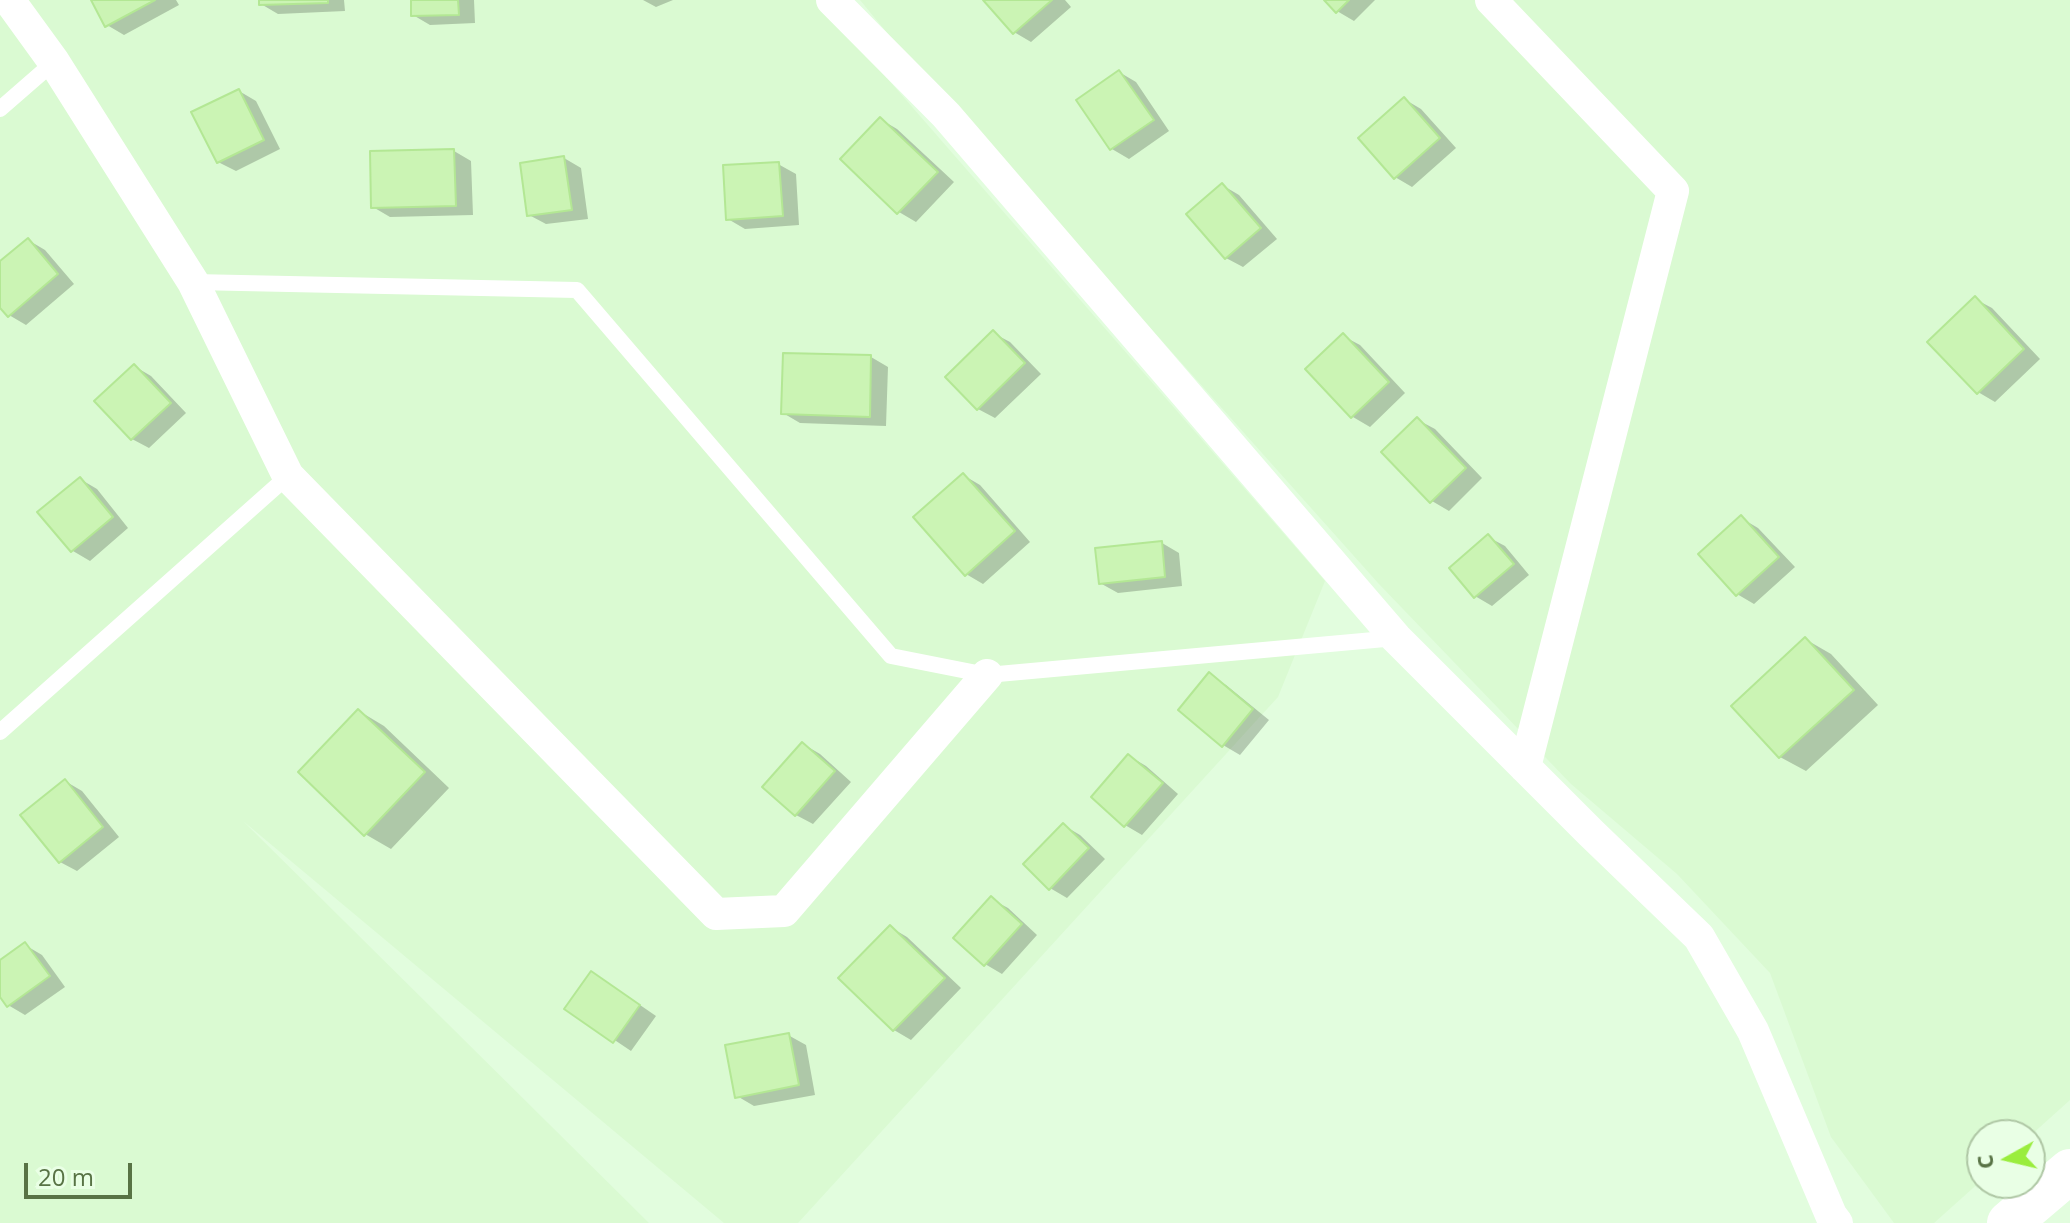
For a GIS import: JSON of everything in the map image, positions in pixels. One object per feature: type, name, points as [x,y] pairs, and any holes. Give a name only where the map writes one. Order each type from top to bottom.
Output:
[{"type":"street","points":[[9,0],[54,62],[193,282],[288,476],[716,914],[784,911],[987,675]]},
{"type":"street","points":[[832,0],[946,115],[1396,638],[1699,937],[1753,1031],[1837,1223]]},
{"type":"street","points":[[1491,0],[1673,191],[1525,767]]},
{"type":"street","points":[[2009,1223],[2070,1171]]},
{"type":"lane","points":[[0,109],[54,62]]},
{"type":"lane","points":[[193,282],[577,290],[891,656],[987,675],[1396,638]]},
{"type":"lane","points":[[0,732],[288,476]]},
{"type":"shaded area","points":[[0,0],[819,0],[1325,581],[1278,697],[798,1223],[724,1223],[243,821],[649,1223],[0,1223]]},
{"type":"shaded area","points":[[860,0],[2070,0],[2070,1100],[2046,1122],[2046,1119],[1966,1119],[1966,1194],[1934,1223],[1894,1223],[1831,1137],[1770,973],[1677,874],[1571,784],[1378,583]]},
{"type":"building","points":[[91,0],[155,0],[105,27]]},
{"type":"building","points":[[259,0],[328,0],[328,3],[259,5]]},
{"type":"building","points":[[411,0],[458,0],[459,15],[411,16]]},
{"type":"building","points":[[983,0],[1052,0],[1013,34]]},
{"type":"building","points":[[1324,0],[1349,0],[1336,13]]},
{"type":"building","points":[[1119,70],[1154,120],[1110,150],[1076,100]]},
{"type":"building","points":[[239,89],[264,140],[217,163],[191,112]]},
{"type":"building","points":[[1404,97],[1440,138],[1394,179],[1358,138]]},
{"type":"building","points":[[880,117],[938,172],[897,214],[840,159]]},
{"type":"building","points":[[454,149],[456,206],[371,208],[370,151]]},
{"type":"building","points":[[564,156],[572,210],[527,216],[520,163]]},
{"type":"building","points":[[779,162],[783,216],[726,220],[723,165]]},
{"type":"building","points":[[1222,183],[1261,228],[1225,259],[1186,214]]},
{"type":"building","points":[[28,238],[58,274],[8,317],[0,308],[0,261]]},
{"type":"building","points":[[1975,296],[2024,349],[1977,394],[1927,342]]},
{"type":"building","points":[[993,330],[1025,363],[977,410],[945,377]]},
{"type":"building","points":[[1343,333],[1389,382],[1351,418],[1305,369]]},
{"type":"building","points":[[783,353],[871,355],[870,417],[781,414]]},
{"type":"building","points":[[134,364],[171,403],[131,440],[94,401]]},
{"type":"building","points":[[1417,417],[1466,468],[1430,503],[1381,452]]},
{"type":"building","points":[[963,473],[1015,531],[965,576],[913,517]]},
{"type":"building","points":[[80,477],[113,517],[71,552],[37,512]]},
{"type":"building","points":[[1741,515],[1779,557],[1736,596],[1698,554]]},
{"type":"building","points":[[1488,534],[1514,564],[1474,598],[1449,568]]},
{"type":"building","points":[[1162,541],[1165,577],[1099,584],[1095,548]]},
{"type":"building","points":[[1805,637],[1854,690],[1779,758],[1731,706]]},
{"type":"building","points":[[1209,672],[1253,709],[1222,747],[1178,710]]},
{"type":"building","points":[[358,709],[425,772],[364,836],[298,772]]},
{"type":"building","points":[[802,742],[835,771],[795,816],[762,787]]},
{"type":"building","points":[[1128,754],[1163,783],[1124,827],[1091,797]]},
{"type":"building","points":[[65,779],[103,827],[59,863],[20,815]]},
{"type":"building","points":[[1063,823],[1089,848],[1049,890],[1023,864]]},
{"type":"building","points":[[991,896],[1022,924],[984,966],[953,938]]},
{"type":"building","points":[[890,925],[945,978],[893,1031],[838,978]]},
{"type":"building","points":[[25,942],[50,976],[7,1007],[0,997],[0,960]]},
{"type":"building","points":[[591,971],[640,1005],[613,1043],[564,1009]]},
{"type":"building","points":[[789,1033],[799,1085],[735,1098],[725,1045]]}]
